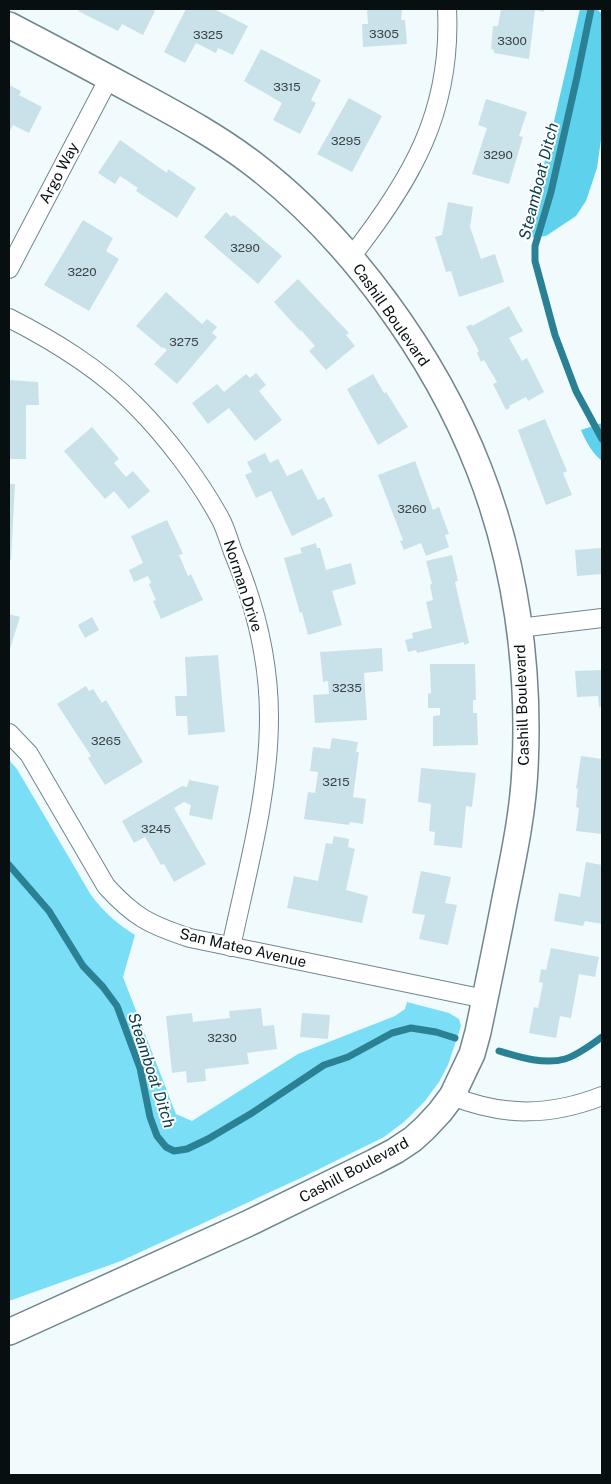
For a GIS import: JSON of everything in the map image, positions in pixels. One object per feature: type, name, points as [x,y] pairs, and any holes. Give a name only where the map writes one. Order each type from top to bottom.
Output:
[{"type":"street","points":[[351,257],[405,180],[419,154],[433,120],[442,90],[446,62],[447,9]]},
{"type":"street","name":"Cashill Boulevard","points":[[9,25],[187,120],[248,159],[298,204],[351,257],[381,295],[424,360],[467,440],[479,468],[498,524],[519,628],[524,684],[525,771],[515,851],[472,1054],[452,1096],[440,1112],[414,1139],[374,1162],[247,1224],[9,1332]]},
{"type":"street","name":"Argo Way","points":[[9,269],[109,78]]},
{"type":"street","name":"Norman Drive","points":[[9,318],[68,350],[135,405],[165,438],[193,476],[220,520],[240,569],[259,628],[267,677],[269,717],[267,768],[258,821],[231,947]]},
{"type":"street","points":[[519,628],[602,618]]},
{"type":"street","name":"San Mateo Avenue","points":[[9,733],[28,754],[106,886],[141,919],[163,930],[190,938],[485,999]]},
{"type":"street","points":[[452,1096],[474,1105],[517,1112],[548,1111],[574,1106],[602,1096]]},
{"type":"shaded area","points":[[580,9],[597,9],[602,14],[602,133],[597,168],[586,201],[576,216],[546,236],[527,238]]},
{"type":"shaded area","points":[[602,423],[602,461],[590,447],[581,430]]},
{"type":"shaded area","points":[[9,760],[17,769],[91,895],[111,917],[135,935],[123,977],[176,1114],[192,1121],[298,1054],[395,1016],[405,1009],[407,1002],[449,1013],[459,1019],[461,1026],[448,1065],[439,1082],[425,1101],[404,1122],[384,1137],[303,1177],[121,1261],[9,1301]]},
{"type":"building","points":[[79,9],[151,9],[155,11],[143,35],[122,24],[118,31],[78,11]]},
{"type":"building","points":[[186,9],[214,9],[248,26],[233,55],[218,48],[216,53],[196,43],[185,63],[164,52]]},
{"type":"building","points":[[367,9],[402,9],[401,20],[405,20],[407,44],[363,47],[362,24],[368,24]]},
{"type":"building","points":[[501,9],[544,9],[544,12],[535,10],[529,59],[494,53],[494,50],[491,49],[493,26],[498,26]]},
{"type":"building","points":[[261,49],[321,80],[311,100],[316,103],[300,134],[273,120],[282,103],[244,81]]},
{"type":"building","points":[[9,85],[21,91],[19,95],[42,107],[29,133],[13,125],[9,133]]},
{"type":"building","points":[[349,98],[382,116],[352,172],[317,154]]},
{"type":"building","points":[[486,99],[527,112],[519,136],[523,137],[509,184],[472,174],[487,128],[478,125]]},
{"type":"building","points":[[120,140],[167,173],[168,169],[196,188],[177,218],[136,191],[138,188],[120,176],[115,184],[98,173]]},
{"type":"building","points":[[448,202],[473,207],[470,227],[481,259],[495,254],[504,282],[459,297],[451,271],[446,272],[435,237],[442,235]]},
{"type":"building","points":[[226,212],[231,217],[234,215],[282,256],[258,284],[204,237]]},
{"type":"building","points":[[83,220],[113,238],[106,251],[119,259],[89,311],[44,285]]},
{"type":"building","points":[[298,279],[349,333],[346,335],[355,346],[326,370],[309,351],[315,346],[274,302]]},
{"type":"building","points":[[166,292],[202,324],[207,319],[217,327],[212,333],[217,337],[177,384],[154,364],[167,350],[136,326]]},
{"type":"building","points":[[509,306],[523,331],[509,338],[522,361],[527,358],[544,392],[528,401],[526,397],[509,406],[510,408],[506,410],[493,384],[497,382],[484,360],[481,362],[477,353],[479,351],[466,327],[471,324],[472,326]]},
{"type":"building","points":[[256,373],[266,385],[259,391],[282,420],[255,441],[229,408],[208,424],[192,403],[217,384],[224,392],[246,374],[250,378]]},
{"type":"building","points":[[373,374],[408,427],[378,445],[347,389]]},
{"type":"building","points":[[9,380],[38,382],[39,405],[26,405],[26,459],[9,459]]},
{"type":"building","points":[[545,419],[567,471],[563,473],[572,495],[546,505],[518,430]]},
{"type":"building","points":[[92,427],[119,459],[114,463],[126,477],[133,471],[150,491],[129,509],[114,491],[105,499],[64,451]]},
{"type":"building","points":[[265,453],[270,463],[278,459],[287,476],[302,469],[318,500],[324,497],[333,516],[292,536],[271,491],[256,498],[245,475],[252,472],[247,462]]},
{"type":"building","points":[[415,461],[433,510],[439,507],[449,534],[445,535],[449,547],[426,556],[421,543],[404,550],[400,541],[403,540],[378,475]]},
{"type":"building","points":[[9,484],[15,484],[11,560],[9,560]]},
{"type":"building","points":[[167,520],[183,554],[179,555],[188,576],[191,574],[203,600],[161,619],[153,601],[156,600],[149,584],[151,583],[148,576],[134,582],[129,570],[143,563],[131,536]]},
{"type":"building","points":[[316,543],[317,548],[320,548],[326,570],[351,563],[356,584],[332,591],[342,625],[308,635],[284,558],[302,553],[300,548]]},
{"type":"building","points":[[602,548],[602,574],[577,576],[575,550]]},
{"type":"building","points":[[452,555],[458,581],[455,582],[469,643],[464,645],[464,642],[417,653],[416,650],[408,652],[405,640],[413,638],[412,633],[432,628],[426,602],[433,600],[430,585],[432,584],[426,561]]},
{"type":"building","points":[[9,614],[20,617],[10,649],[9,649]]},
{"type":"building","points":[[92,617],[99,630],[85,638],[78,625]]},
{"type":"building","points":[[382,648],[383,671],[364,673],[367,720],[315,723],[313,695],[329,694],[328,681],[323,682],[320,652]]},
{"type":"building","points":[[218,655],[225,732],[188,735],[187,716],[176,716],[175,696],[187,696],[185,657]]},
{"type":"building","points":[[430,664],[475,664],[476,700],[473,700],[473,713],[477,713],[478,745],[433,746],[433,716],[440,715],[440,708],[428,708],[428,693],[431,694]]},
{"type":"building","points":[[602,670],[602,707],[599,707],[598,696],[577,697],[575,671]]},
{"type":"building","points":[[86,686],[89,691],[93,689],[102,703],[106,700],[143,762],[105,785],[88,758],[91,756],[57,704]]},
{"type":"building","points":[[332,738],[358,742],[356,752],[359,752],[353,797],[366,799],[363,824],[350,822],[349,825],[304,819],[308,792],[315,793],[318,772],[310,771],[313,747],[330,749]]},
{"type":"building","points":[[581,756],[602,759],[602,834],[576,831],[579,808],[576,807],[578,788],[576,789]]},
{"type":"building","points":[[421,768],[476,773],[472,807],[466,806],[462,848],[434,845],[435,832],[429,831],[431,804],[418,802]]},
{"type":"building","points":[[189,780],[219,786],[212,820],[189,815],[191,805],[184,802],[174,808],[206,864],[174,882],[164,864],[161,865],[145,837],[134,843],[122,821],[182,786],[187,787]]},
{"type":"building","points":[[334,836],[349,839],[348,847],[355,849],[346,890],[368,896],[362,923],[287,908],[294,876],[318,881],[326,843],[332,844]]},
{"type":"building","points":[[586,862],[602,865],[602,924],[585,921],[583,926],[554,921],[559,893],[580,897]]},
{"type":"building","points":[[421,871],[451,877],[445,903],[457,905],[448,945],[419,939],[425,915],[412,913]]},
{"type":"building","points":[[551,948],[599,957],[595,977],[579,974],[571,1018],[560,1016],[556,1038],[529,1033],[534,1007],[538,1008],[543,983],[539,982],[541,969],[546,970]]},
{"type":"building","points":[[261,1008],[263,1026],[274,1025],[277,1049],[247,1053],[249,1064],[205,1069],[206,1081],[187,1083],[186,1071],[172,1073],[166,1016],[192,1013],[193,1022],[230,1018],[229,1011]]},
{"type":"building","points":[[302,1013],[330,1015],[328,1039],[300,1037]]},
{"type":"waterway","name":"Steamboat Ditch","points":[[591,9],[551,192],[535,246],[535,261],[555,335],[576,391],[602,439]]},
{"type":"waterway","name":"Steamboat Ditch","points":[[9,865],[49,911],[83,966],[103,987],[117,1006],[140,1068],[150,1117],[157,1136],[166,1147],[174,1151],[187,1149],[208,1139],[252,1113],[324,1065],[348,1057],[392,1033],[411,1028],[436,1032],[455,1038]]},
{"type":"waterway","name":"Steamboat Ditch","points":[[499,1051],[532,1060],[557,1061],[575,1055],[602,1037]]}]
